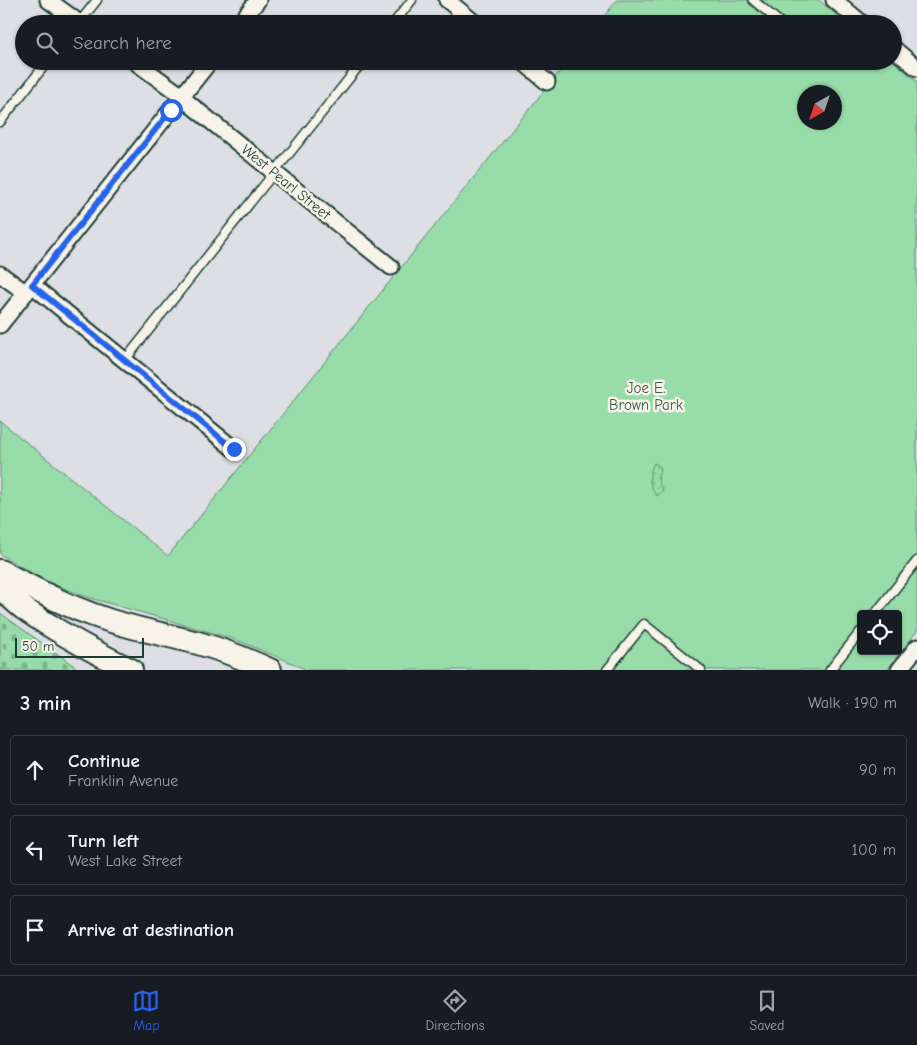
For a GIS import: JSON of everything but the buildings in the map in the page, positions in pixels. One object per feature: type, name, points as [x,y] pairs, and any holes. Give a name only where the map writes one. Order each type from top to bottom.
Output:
[{"type":"main road","points":[[0,571],[55,599],[87,612],[135,628],[227,652],[270,670]]},
{"type":"main road","points":[[0,588],[22,607],[46,623],[93,651],[131,670]]},
{"type":"street","points":[[48,0],[69,15]]},
{"type":"street","points":[[246,15],[258,0]]},
{"type":"street","points":[[447,0],[465,15]]},
{"type":"street","points":[[834,0],[852,15]]},
{"type":"street","points":[[902,56],[917,68]]},
{"type":"street","name":"West Pearl Street","points":[[146,70],[391,267]]},
{"type":"street","points":[[0,325],[203,70]]},
{"type":"street","points":[[533,70],[547,82]]},
{"type":"street","points":[[0,274],[29,289],[125,360],[234,449]]},
{"type":"street","points":[[899,670],[917,647]]},
{"type":"lane","points":[[86,15],[97,0]]},
{"type":"lane","points":[[400,15],[412,0]]},
{"type":"lane","points":[[753,0],[771,15]]},
{"type":"lane","points":[[0,122],[41,70]]},
{"type":"lane","points":[[125,360],[356,70]]},
{"type":"lane","points":[[878,610],[917,561]]},
{"type":"lane","points":[[607,670],[644,624],[701,670]]},
{"type":"lane","points":[[830,670],[857,636]]},
{"type":"green space","points":[[617,0],[819,0],[836,15],[605,15]]},
{"type":"green space","name":"Joe E. Brown Park","points":[[902,68],[917,81],[917,631],[902,650],[902,610],[857,610],[857,655],[899,655],[887,670],[307,670],[231,638],[90,598],[45,581],[0,554],[0,421],[168,556],[561,70]]},
{"type":"green space","points":[[654,463],[661,468],[658,479],[663,490],[657,496],[650,480]]},
{"type":"green space","points":[[0,613],[80,670],[0,670]]},
{"type":"route","points":[[171,110],[32,285],[234,449]]}]
